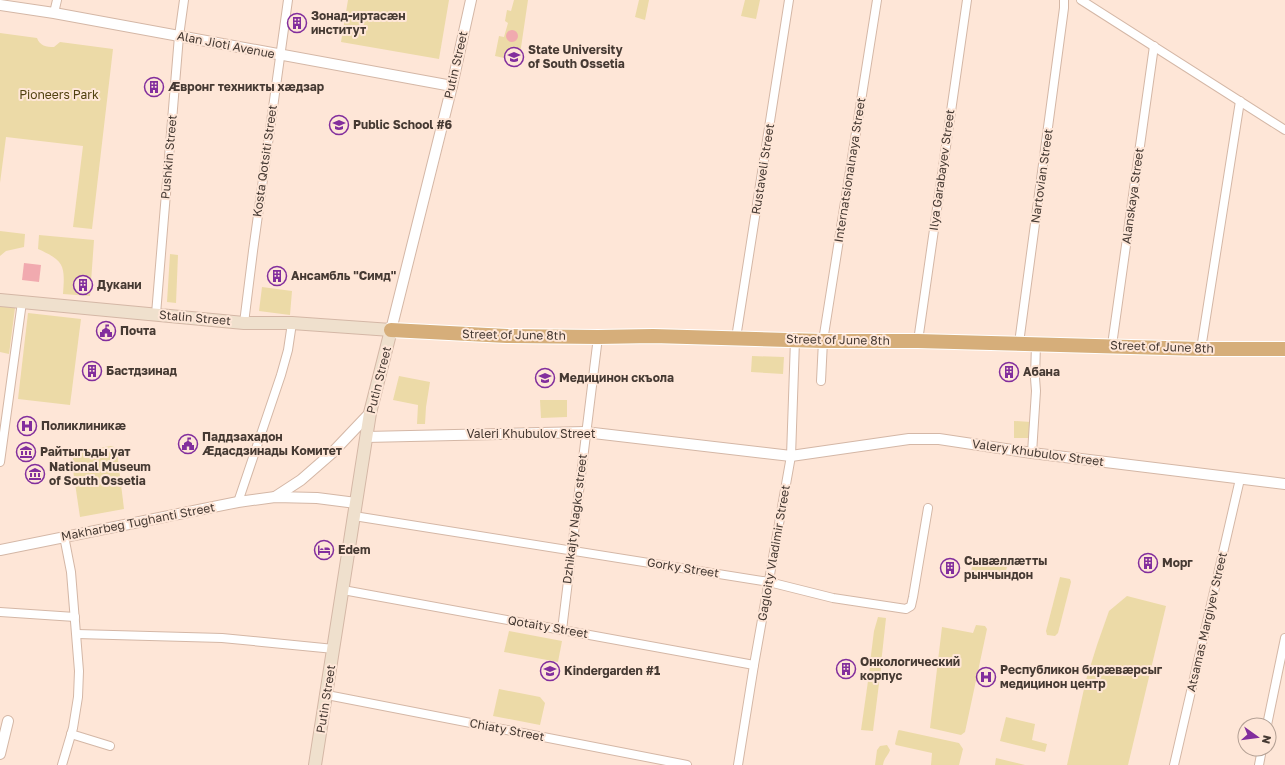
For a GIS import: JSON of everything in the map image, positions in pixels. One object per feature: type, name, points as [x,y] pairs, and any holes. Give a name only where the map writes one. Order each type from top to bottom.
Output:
[{"type":"highway","name":"Street of June 8th","points":[[391,330],[491,335],[598,337],[653,336],[823,341],[918,341],[1285,349]]},
{"type":"main road","name":"Stalin Street","points":[[0,300],[244,323],[292,323],[391,330]]},
{"type":"main road","name":"Putin Street","points":[[316,765],[370,413],[391,330]]},
{"type":"street","points":[[54,13],[57,0]]},
{"type":"street","name":"Pushkin Street","points":[[156,314],[179,36],[184,0]]},
{"type":"street","name":"Kosta Qotsiti Street","points":[[244,323],[252,251],[279,54],[288,0]]},
{"type":"street","name":"Putin Street","points":[[391,330],[452,86],[471,0]]},
{"type":"street","name":"Rustaveli Street","points":[[736,338],[789,0]]},
{"type":"street","name":"Internatsionalnaya Street","points":[[821,381],[823,341],[877,0]]},
{"type":"street","name":"Ilya Garabayev Street","points":[[918,341],[967,0]]},
{"type":"street","points":[[1060,0],[1064,4]]},
{"type":"street","points":[[1081,0],[1285,130]]},
{"type":"street","name":"Nartovian Street","points":[[1019,343],[1064,4]]},
{"type":"street","name":"Alan Jioti Avenue","points":[[0,5],[54,13],[452,86]]},
{"type":"street","name":"Alanskaya Street","points":[[1112,345],[1154,46]]},
{"type":"street","points":[[1201,348],[1240,101]]},
{"type":"street","points":[[0,462],[22,302]]},
{"type":"street","points":[[238,502],[281,376],[288,350],[292,323]]},
{"type":"street","name":"Dzhikajty Nagko street","points":[[562,630],[598,337]]},
{"type":"street","name":"Gagloity Vladimir Street","points":[[738,765],[791,456],[795,340]]},
{"type":"street","points":[[1032,453],[1036,391],[1036,344]]},
{"type":"street","name":"Makharbeg Tughanti Street","points":[[276,497],[312,471],[332,453],[370,413]]},
{"type":"street","name":"Valeri Khubulov Street","points":[[366,437],[586,432],[791,456]]},
{"type":"street","name":"Valery Khubulov Street","points":[[791,456],[909,439],[939,439],[1032,453],[1285,484]]},
{"type":"street","name":"Atsamas Margiyev Street","points":[[1174,765],[1240,479]]},
{"type":"street","name":"Makharbeg Tughanti Street","points":[[0,550],[238,502],[276,497],[317,498],[356,503]]},
{"type":"street","name":"Gorky Street","points":[[354,516],[769,582],[833,598],[906,609],[911,606],[913,597],[928,508]]},
{"type":"street","points":[[62,765],[71,734],[78,697],[79,671],[71,572],[64,536]]},
{"type":"street","name":"Qotaity Street","points":[[343,590],[754,665]]},
{"type":"street","points":[[0,612],[75,617]]},
{"type":"street","points":[[77,634],[222,638],[334,649]]},
{"type":"street","points":[[1269,717],[1285,638]]},
{"type":"street","name":"Chiaty Street","points":[[326,695],[687,765]]},
{"type":"street","points":[[0,754],[8,721]]},
{"type":"street","points":[[71,734],[110,746]]},
{"type":"green space","points":[[348,0],[449,0],[439,59],[341,42]]},
{"type":"green space","points":[[514,0],[528,0],[519,61],[495,56],[499,36],[504,37],[508,23],[505,21],[507,10],[511,11]]},
{"type":"green space","points":[[639,0],[649,0],[645,20],[635,17]]},
{"type":"green space","points":[[745,0],[760,0],[756,19],[741,16]]},
{"type":"green space","name":"Pioneers Park","points":[[0,33],[37,38],[38,41],[44,46],[48,47],[54,47],[60,42],[113,49],[92,229],[73,227],[83,146],[6,137],[0,183]]},
{"type":"green space","points":[[0,231],[25,234],[24,247],[6,251],[0,256]]},
{"type":"green space","points":[[39,235],[94,240],[90,296],[63,294],[64,277],[61,266],[54,257],[38,249]]},
{"type":"green space","points":[[170,254],[178,255],[176,303],[167,302]]},
{"type":"green space","points":[[262,287],[292,291],[290,315],[259,311]]},
{"type":"green space","points":[[0,306],[15,308],[9,354],[0,352]]},
{"type":"green space","points":[[28,313],[81,319],[70,405],[18,399]]},
{"type":"green space","points":[[752,356],[784,357],[783,374],[751,372]]},
{"type":"green space","points":[[399,376],[430,382],[425,424],[417,424],[418,405],[393,400]]},
{"type":"green space","points":[[540,400],[567,400],[567,417],[541,418]]},
{"type":"green space","points":[[1014,421],[1031,422],[1029,438],[1014,438]]},
{"type":"green space","points":[[111,446],[117,451],[124,509],[80,517],[72,463],[73,457],[79,451]]},
{"type":"green space","points":[[976,559],[1006,565],[1007,567],[1004,579],[997,581],[977,577],[971,572],[973,561]]},
{"type":"green space","points":[[1060,577],[1070,579],[1071,582],[1058,633],[1055,636],[1047,635],[1046,631]]},
{"type":"green space","points":[[1127,596],[1166,606],[1128,765],[1067,765],[1086,680],[1109,611]]},
{"type":"green space","points":[[878,617],[886,618],[881,664],[870,663],[874,631]]},
{"type":"green space","points":[[976,625],[985,626],[987,629],[965,732],[961,735],[930,728],[942,627],[973,633]]},
{"type":"green space","points":[[509,631],[562,641],[558,662],[504,652]]},
{"type":"green space","points":[[870,667],[881,668],[873,731],[861,730]]},
{"type":"green space","points":[[499,689],[540,697],[545,703],[540,725],[493,716]]},
{"type":"green space","points":[[1006,717],[1035,724],[1032,740],[1047,744],[1045,752],[1000,741]]},
{"type":"green space","points":[[899,730],[959,743],[963,749],[959,765],[931,765],[932,753],[896,745]]},
{"type":"green space","points":[[887,745],[890,750],[883,765],[875,765],[877,750],[880,746]]},
{"type":"green space","points":[[996,758],[1025,765],[995,765]]},
{"type":"shaded area","points":[[510,30],[514,30],[518,36],[514,42],[510,42],[506,38],[506,34]]},
{"type":"shaded area","points":[[24,263],[41,265],[39,282],[22,280]]},
{"type":"place","name":"Зонад-иртасæн институт","points":[[297,23]]},
{"type":"place","name":"State University of South Ossetia","points":[[514,57]]},
{"type":"place","name":"Æвpонг техникты хæдзар","points":[[154,87]]},
{"type":"place","name":"Public School #6","points":[[339,125]]},
{"type":"place","name":"Ансамбль \"Симд\"","points":[[277,276]]},
{"type":"place","name":"Дукани","points":[[83,285]]},
{"type":"place","name":"Почта","points":[[106,331]]},
{"type":"place","name":"Бастдзинад","points":[[92,371]]},
{"type":"place","name":"Абана","points":[[1009,372]]},
{"type":"place","name":"Медицинон скъола","points":[[545,378]]},
{"type":"place","name":"Поликлиникæ","points":[[27,426]]},
{"type":"place","name":"Паддзахадон Æдасдзинады Комитет","points":[[188,444]]},
{"type":"place","name":"Райтыгъды уат","points":[[26,452]]},
{"type":"place","name":"National Museum of South Ossetia","points":[[35,474]]},
{"type":"place","name":"Edem","points":[[324,550]]},
{"type":"place","name":"Морг","points":[[1148,563]]},
{"type":"place","name":"Сывæллæтты рынчындон","points":[[950,568]]},
{"type":"place","name":"Онкологический корпус","points":[[846,669]]},
{"type":"place","name":"Kindergarden #1","points":[[550,671]]},
{"type":"place","name":"Республикон бирæвæрсыг медицинон центр","points":[[986,677]]}]
